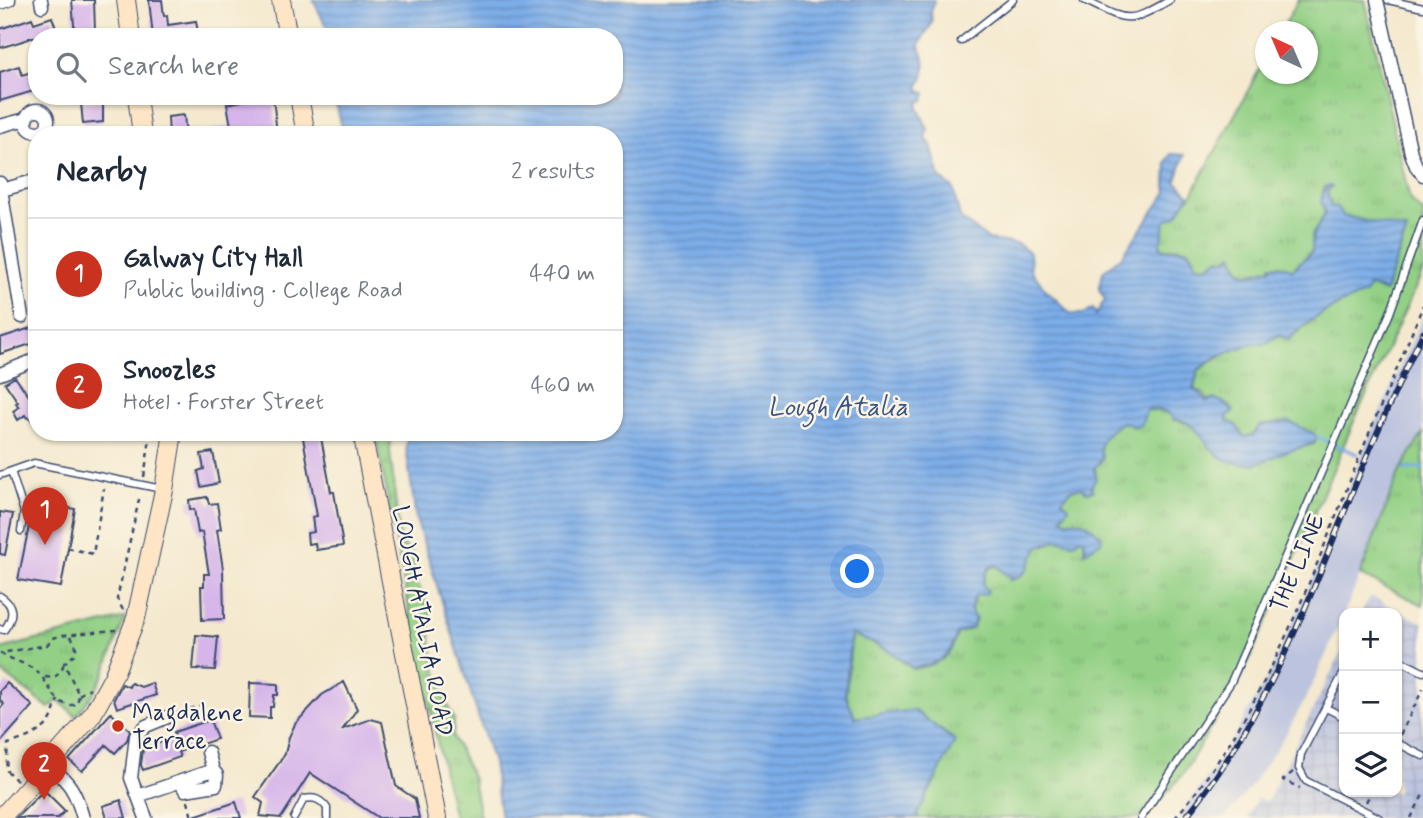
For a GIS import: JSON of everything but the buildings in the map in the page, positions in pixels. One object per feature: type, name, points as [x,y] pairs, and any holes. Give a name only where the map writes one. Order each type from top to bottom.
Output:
[{"type":"main road","points":[[127,0],[130,28]]},
{"type":"main road","points":[[281,0],[286,28]]},
{"type":"main road","points":[[138,105],[141,126]]},
{"type":"main road","points":[[301,105],[304,126]]},
{"type":"main road","points":[[1,818],[92,715],[128,642],[136,618],[164,489],[172,441]]},
{"type":"main road","name":"LOUGH ATALIA ROAD","points":[[364,441],[437,818]]},
{"type":"street","points":[[0,3],[9,0]]},
{"type":"street","points":[[1377,0],[1412,153],[1416,166],[1423,175]]},
{"type":"street","points":[[0,126],[26,119],[32,111],[39,110],[45,113],[48,120],[46,126]]},
{"type":"street","points":[[26,119],[28,127]]},
{"type":"street","points":[[22,317],[1,186],[28,182]]},
{"type":"street","points":[[0,374],[28,363]]},
{"type":"street","points":[[146,818],[131,778],[136,736],[146,726],[170,716]]},
{"type":"street","points":[[138,796],[183,786],[198,774],[213,770],[208,752]]},
{"type":"street","points":[[48,763],[71,785],[83,818]]},
{"type":"lane","points":[[961,41],[1013,0]]},
{"type":"lane","points":[[1084,0],[1120,17],[1142,16],[1170,0]]},
{"type":"lane","points":[[1388,0],[1423,8]]},
{"type":"lane","points":[[1141,818],[1231,682],[1390,313],[1423,220]]},
{"type":"lane","points":[[0,475],[34,463],[164,489]]},
{"type":"lane","points":[[11,471],[24,512],[21,531]]},
{"type":"lane","points":[[0,596],[12,608],[10,621],[4,630],[0,629]]},
{"type":"lane","points":[[1402,662],[1423,672]]},
{"type":"lane","points":[[1339,681],[1298,760],[1301,775],[1379,818]]},
{"type":"lane","points":[[1325,708],[1339,715]]},
{"type":"lane","points":[[1402,745],[1423,756]]},
{"type":"lane","points":[[295,818],[304,799],[314,797],[321,800],[327,808],[327,818]]},
{"type":"path","name":"THE LINE","points":[[1175,818],[1223,752],[1261,687],[1292,621],[1423,306]]},
{"type":"path","points":[[68,548],[93,554],[105,484]]},
{"type":"path","points":[[64,663],[79,695],[78,704],[70,706],[58,700],[43,676],[1,653],[47,645],[53,638],[116,630]]},
{"type":"path","points":[[43,676],[56,677],[64,663],[71,659],[77,649],[70,636]]},
{"type":"path","points":[[1401,734],[1423,689]]},
{"type":"path","points":[[19,783],[6,770],[8,744],[45,726],[52,717],[58,700]]},
{"type":"path","points":[[170,716],[201,705]]},
{"type":"path","points":[[183,786],[192,818]]},
{"type":"path","points":[[1411,818],[1423,795]]},
{"type":"shaded area","points":[[1423,317],[1423,433],[1399,473],[1346,608],[1339,608],[1339,624],[1311,688],[1286,734],[1249,789],[1225,818],[1178,818],[1225,752],[1271,671],[1317,568],[1372,430]]},
{"type":"shaded area","points":[[1370,596],[1394,608],[1364,608]]},
{"type":"shaded area","points":[[1402,612],[1423,623],[1423,818],[1247,818],[1257,798],[1267,802],[1339,657],[1339,797],[1402,797]]},
{"type":"green space","points":[[1298,0],[1365,0],[1410,201],[1423,212],[1423,271],[1354,421],[1283,586],[1241,677],[1183,774],[1146,818],[919,818],[917,815],[955,740],[914,710],[855,718],[846,694],[852,634],[886,649],[913,669],[936,663],[947,655],[957,634],[972,629],[976,619],[971,611],[972,605],[976,595],[986,594],[988,590],[983,585],[990,569],[996,566],[1013,577],[1011,580],[1026,571],[1039,546],[1057,540],[1074,543],[1080,538],[1084,540],[1084,552],[1101,542],[1102,537],[1086,524],[1068,522],[1062,517],[1068,507],[1062,500],[1072,489],[1093,491],[1091,487],[1096,478],[1095,465],[1103,458],[1099,447],[1101,439],[1122,422],[1133,427],[1141,425],[1147,410],[1165,412],[1172,416],[1173,420],[1194,428],[1216,451],[1236,463],[1259,463],[1314,444],[1318,437],[1289,421],[1259,426],[1254,434],[1245,437],[1235,424],[1227,420],[1234,411],[1231,408],[1219,400],[1207,400],[1204,394],[1194,389],[1198,371],[1220,356],[1250,344],[1264,344],[1279,335],[1289,340],[1325,312],[1365,294],[1368,286],[1385,292],[1407,230],[1343,216],[1337,207],[1331,206],[1326,199],[1327,191],[1332,186],[1329,185],[1324,187],[1322,200],[1325,214],[1312,235],[1312,251],[1291,270],[1286,266],[1271,265],[1271,268],[1248,274],[1240,270],[1233,254],[1207,265],[1198,265],[1194,264],[1195,259],[1190,250],[1178,247],[1164,249],[1160,245],[1166,220],[1176,216],[1192,194],[1255,77],[1255,84],[1318,84],[1318,21],[1286,21]]},
{"type":"green space","points":[[1423,433],[1423,605],[1360,575],[1399,473]]},
{"type":"green space","points":[[377,441],[391,441],[400,542],[414,559],[417,583],[431,614],[434,661],[444,698],[454,719],[453,737],[473,779],[480,818],[454,818],[413,631]]},
{"type":"green space","points":[[125,618],[104,674],[76,716],[58,700],[49,708],[0,671],[0,649]]},
{"type":"water","name":"Lough Atalia","points":[[313,0],[934,0],[932,23],[919,45],[925,66],[918,87],[921,92],[926,93],[918,108],[928,129],[925,137],[931,145],[940,178],[953,188],[960,218],[989,240],[1018,244],[1030,253],[1031,270],[1045,289],[1071,314],[1084,314],[1093,308],[1096,315],[1105,299],[1099,290],[1103,272],[1122,256],[1167,192],[1166,163],[1171,154],[1185,155],[1176,181],[1190,195],[1176,216],[1166,220],[1160,246],[1164,250],[1178,248],[1189,251],[1194,264],[1198,266],[1207,266],[1218,259],[1226,260],[1233,255],[1240,271],[1248,275],[1271,269],[1271,265],[1286,266],[1292,270],[1312,252],[1313,235],[1325,214],[1321,201],[1325,187],[1329,185],[1332,186],[1327,190],[1331,207],[1337,207],[1343,216],[1407,230],[1385,291],[1368,286],[1365,294],[1324,312],[1288,340],[1279,335],[1264,344],[1251,344],[1220,355],[1198,370],[1193,390],[1199,392],[1207,402],[1213,399],[1220,401],[1233,411],[1227,416],[1227,421],[1235,424],[1244,437],[1254,435],[1259,426],[1289,422],[1313,433],[1317,437],[1314,443],[1259,463],[1235,462],[1219,456],[1188,424],[1173,419],[1165,411],[1147,409],[1141,425],[1133,427],[1122,422],[1104,437],[1100,446],[1102,458],[1094,469],[1096,478],[1091,487],[1093,491],[1072,489],[1062,500],[1069,507],[1061,517],[1068,522],[1086,524],[1102,537],[1101,542],[1084,552],[1084,540],[1080,538],[1075,543],[1057,540],[1039,546],[1026,571],[1010,580],[1013,577],[996,565],[990,568],[983,582],[988,590],[986,594],[976,595],[972,604],[971,610],[975,619],[972,628],[957,633],[947,655],[936,662],[913,668],[886,649],[851,634],[845,694],[855,718],[913,710],[955,741],[917,815],[919,818],[501,818],[493,763],[416,519],[407,441],[623,441],[623,126],[342,126],[336,105],[623,105],[623,28],[327,28]]},
{"type":"waterway","points":[[1317,437],[1357,454]]},
{"type":"waterway","points":[[1404,469],[1423,468]]},
{"type":"railway","points":[[1185,818],[1238,742],[1282,660],[1378,430],[1423,333]]},
{"type":"place","name":"Galway City Hall","points":[[45,545]]},
{"type":"place","name":"Magdalene Terrace","points":[[118,726]]},
{"type":"place","name":"Snoozles","points":[[44,800]]}]
